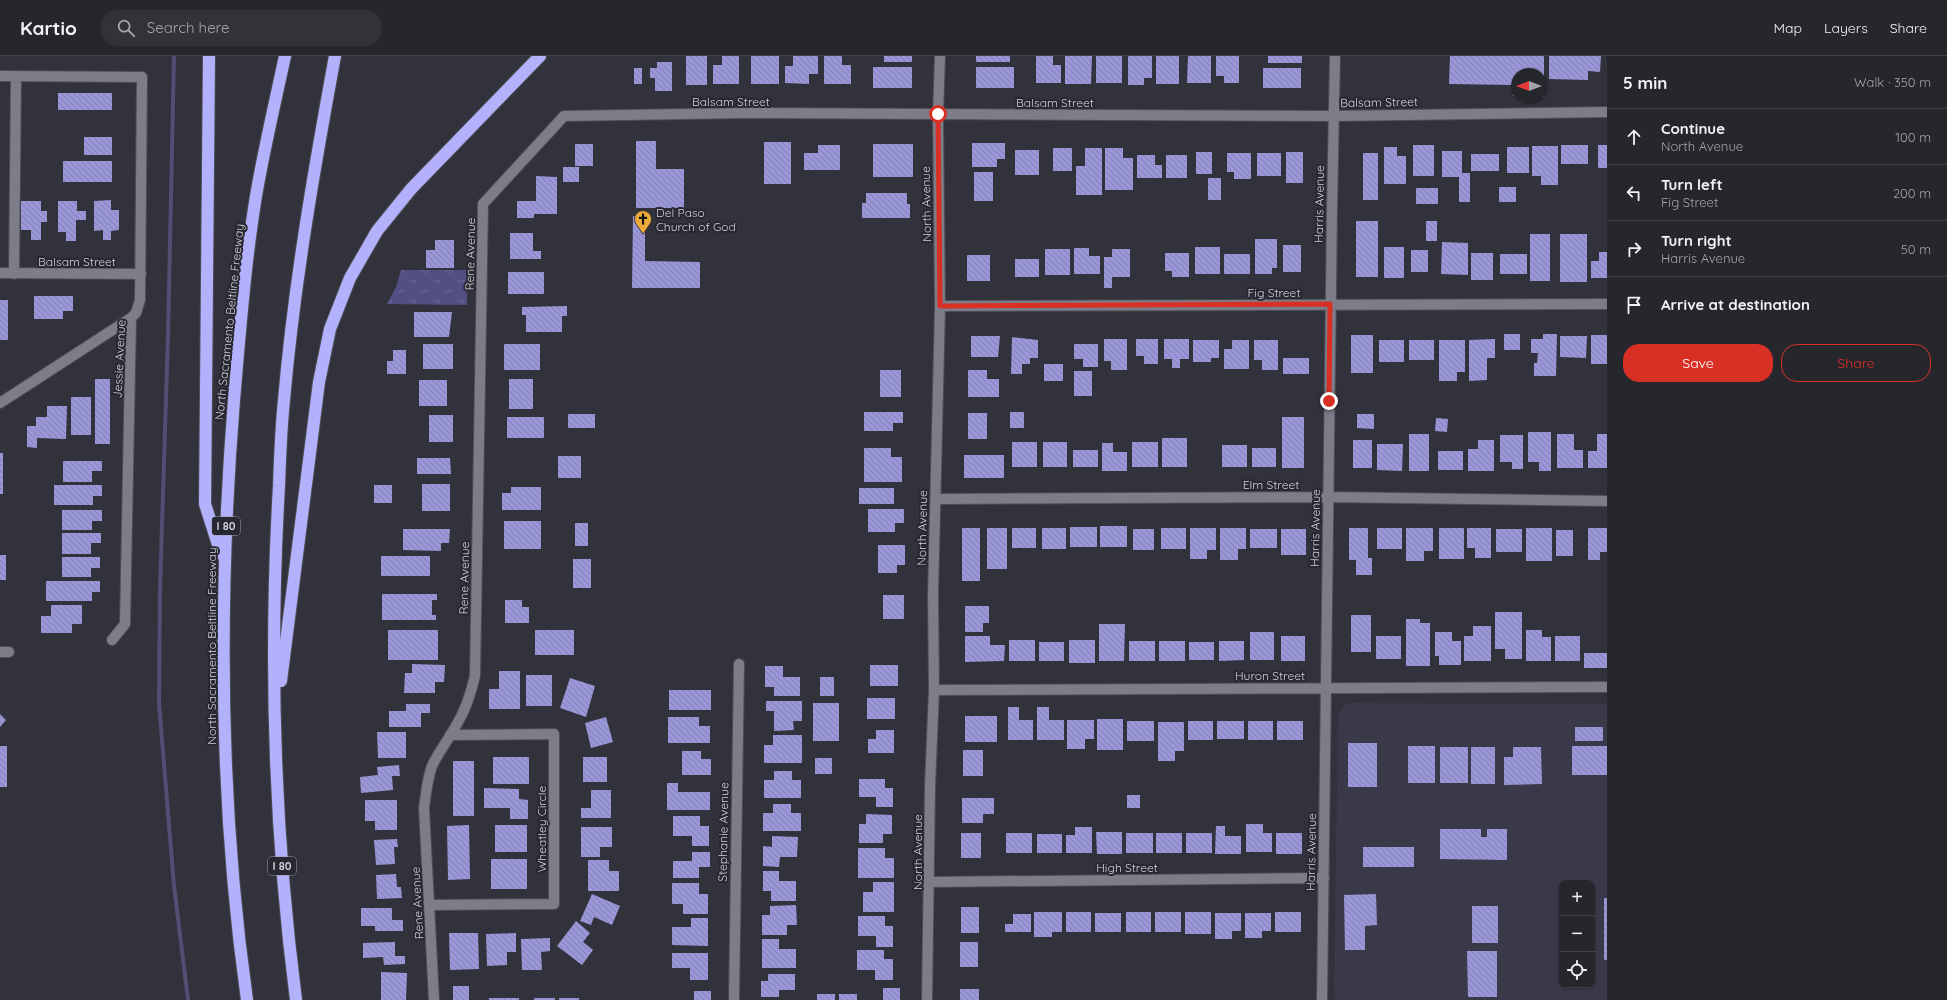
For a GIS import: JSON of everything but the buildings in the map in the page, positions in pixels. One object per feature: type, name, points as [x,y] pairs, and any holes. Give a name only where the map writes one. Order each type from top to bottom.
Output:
[{"type":"highway","points":[[209,56],[205,504],[224,562]]},
{"type":"highway","name":"North Sacramento Beltline Freeway","points":[[247,1000],[230,844],[225,712],[224,562],[229,461],[240,329],[256,197],[285,56]]},
{"type":"highway","name":"I 80","points":[[296,1000],[282,865],[274,732],[274,566],[284,401],[305,222],[335,56]]},
{"type":"highway","points":[[274,732],[319,382],[330,329],[350,278],[377,231],[411,189],[540,56]]},
{"type":"street","name":"North Avenue","points":[[928,1000],[930,786],[934,690],[940,306],[938,114],[940,56]]},
{"type":"street","name":"Harris Avenue","points":[[1322,1000],[1330,304],[1335,56]]},
{"type":"street","points":[[0,76],[16,76],[14,274]]},
{"type":"street","name":"Jessie Avenue","points":[[16,76],[142,77],[141,274],[140,300],[136,313],[131,318],[125,624],[112,640]]},
{"type":"street","name":"Balsam Street","points":[[523,160],[564,116],[744,113],[1334,116],[1607,112]]},
{"type":"street","name":"Rene Avenue","points":[[434,1000],[424,808],[426,787],[432,767],[441,748],[457,726],[470,697],[476,665],[483,204],[523,160]]},
{"type":"street","name":"Balsam Street","points":[[0,274],[141,274]]},
{"type":"street","name":"Fig Street","points":[[940,306],[1607,304]]},
{"type":"street","points":[[0,403],[131,318]]},
{"type":"street","name":"Elm Street","points":[[936,499],[1328,497],[1607,500]]},
{"type":"street","name":"Stephanie Avenue","points":[[734,1000],[739,664]]},
{"type":"street","name":"Huron Street","points":[[934,690],[1607,687]]},
{"type":"street","name":"Wheatley Circle","points":[[430,905],[554,904],[554,734],[450,734]]},
{"type":"street","name":"High Street","points":[[930,882],[1324,878]]},
{"type":"shaded area","points":[[1350,703],[1607,704],[1607,1000],[1334,1000],[1338,714],[1343,706]]},
{"type":"green space","points":[[401,270],[467,270],[467,305],[387,304],[396,287]]},
{"type":"waterway","points":[[174,56],[168,336],[160,589],[159,703],[174,886],[188,1000]]},
{"type":"place","name":"Del Paso Church of God","points":[[643,234]]},
{"type":"route","points":[[938,114],[940,306],[1330,304],[1329,401]]}]
